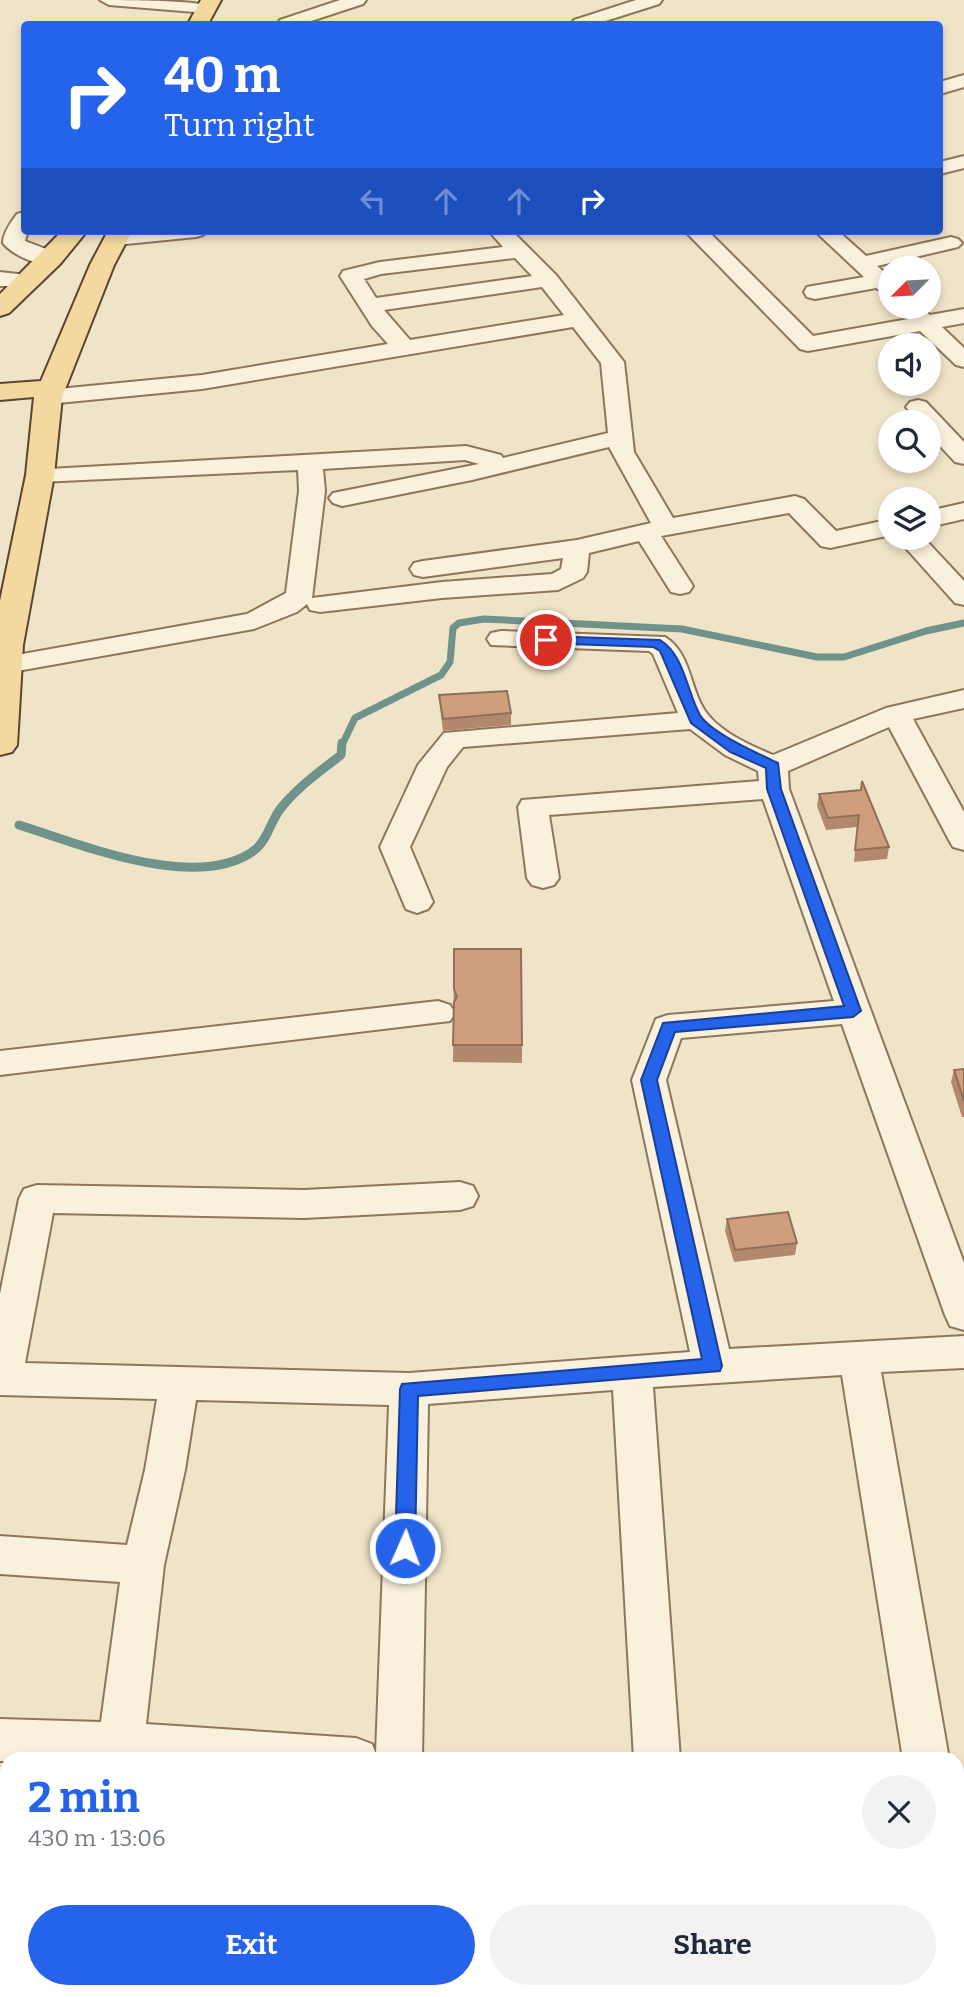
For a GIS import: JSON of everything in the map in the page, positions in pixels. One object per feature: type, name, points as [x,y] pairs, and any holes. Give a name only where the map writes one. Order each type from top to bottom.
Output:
[{"type":"main road","points":[[221,21],[231,0]]},
{"type":"main road","points":[[0,308],[51,259],[72,235]]},
{"type":"main road","points":[[0,745],[6,665],[22,559],[40,475],[49,392],[102,265],[118,235]]},
{"type":"main road","points":[[0,392],[49,392]]},
{"type":"street","points":[[109,0],[206,11]]},
{"type":"street","points":[[295,21],[357,0]]},
{"type":"street","points":[[594,21],[653,0]]},
{"type":"street","points":[[943,88],[964,81]]},
{"type":"street","points":[[943,88],[964,98]]},
{"type":"street","points":[[943,167],[964,162]]},
{"type":"street","points":[[21,224],[14,237],[7,243],[51,259]]},
{"type":"street","points":[[504,235],[548,279],[612,362],[622,452],[680,586]]},
{"type":"street","points":[[700,235],[808,344],[964,316]]},
{"type":"street","points":[[830,235],[878,278]]},
{"type":"street","points":[[861,263],[951,243]]},
{"type":"street","points":[[403,347],[351,276],[380,268],[520,251]]},
{"type":"street","points":[[0,279],[28,281]]},
{"type":"street","points":[[370,305],[548,279]]},
{"type":"street","points":[[815,292],[878,286]]},
{"type":"street","points":[[49,392],[202,382],[579,318]]},
{"type":"street","points":[[921,319],[964,359]]},
{"type":"street","points":[[918,407],[964,457]]},
{"type":"street","points":[[342,498],[504,465],[620,437]]},
{"type":"street","points":[[40,475],[466,453],[504,465]]},
{"type":"street","points":[[6,665],[254,621],[287,606],[300,596],[299,583],[312,491],[310,462]]},
{"type":"street","points":[[423,569],[577,548],[656,529],[795,504],[830,540],[878,530]]},
{"type":"street","points":[[941,516],[964,511]]},
{"type":"street","points":[[320,604],[442,590],[558,582],[574,572],[577,548]]},
{"type":"street","points":[[921,550],[964,597]]},
{"type":"street","points":[[501,639],[655,643],[665,649],[696,720],[774,778],[853,1011],[964,1315]]},
{"type":"street","points":[[543,878],[533,807],[774,778],[896,714],[964,699]]},
{"type":"street","points":[[896,714],[964,840]]},
{"type":"street","points":[[417,902],[395,847],[433,765],[454,738],[696,720]]},
{"type":"street","points":[[713,1366],[649,1080],[668,1027],[853,1011]]},
{"type":"street","points":[[0,1063],[438,1013]]},
{"type":"street","points":[[460,1196],[304,1204],[37,1199],[2,1379],[409,1389],[713,1366],[859,1360],[964,1352]]},
{"type":"street","points":[[859,1360],[925,1752]]},
{"type":"street","points":[[632,1372],[657,1752]]},
{"type":"street","points":[[120,1751],[143,1565],[164,1471],[179,1383]]},
{"type":"street","points":[[399,1752],[409,1389]]},
{"type":"street","points":[[0,1555],[143,1565]]},
{"type":"street","points":[[0,1741],[150,1752]]},
{"type":"building","points":[[507,691],[511,713],[443,719],[439,695]]},
{"type":"building","points":[[862,781],[889,847],[855,850],[859,815],[828,818],[819,794],[861,790]]},
{"type":"building","points":[[454,949],[521,949],[522,1045],[453,1045],[454,1002],[457,997],[454,989]]},
{"type":"building","points":[[964,1069],[964,1101],[954,1070]]},
{"type":"building","points":[[788,1212],[797,1243],[735,1250],[727,1219]]},
{"type":"waterway","points":[[342,745],[355,718],[441,675],[450,662],[453,628],[459,623],[484,619],[682,629],[817,657],[844,657],[926,631],[964,623]]},
{"type":"waterway","points":[[19,825],[139,861],[204,867],[232,862],[260,845],[281,808],[302,786],[341,755],[342,743]]},
{"type":"route","points":[[405,1548],[409,1389],[713,1366],[649,1080],[668,1027],[853,1011],[774,789],[773,766],[735,749],[696,720],[665,649],[655,643],[546,640]]}]
